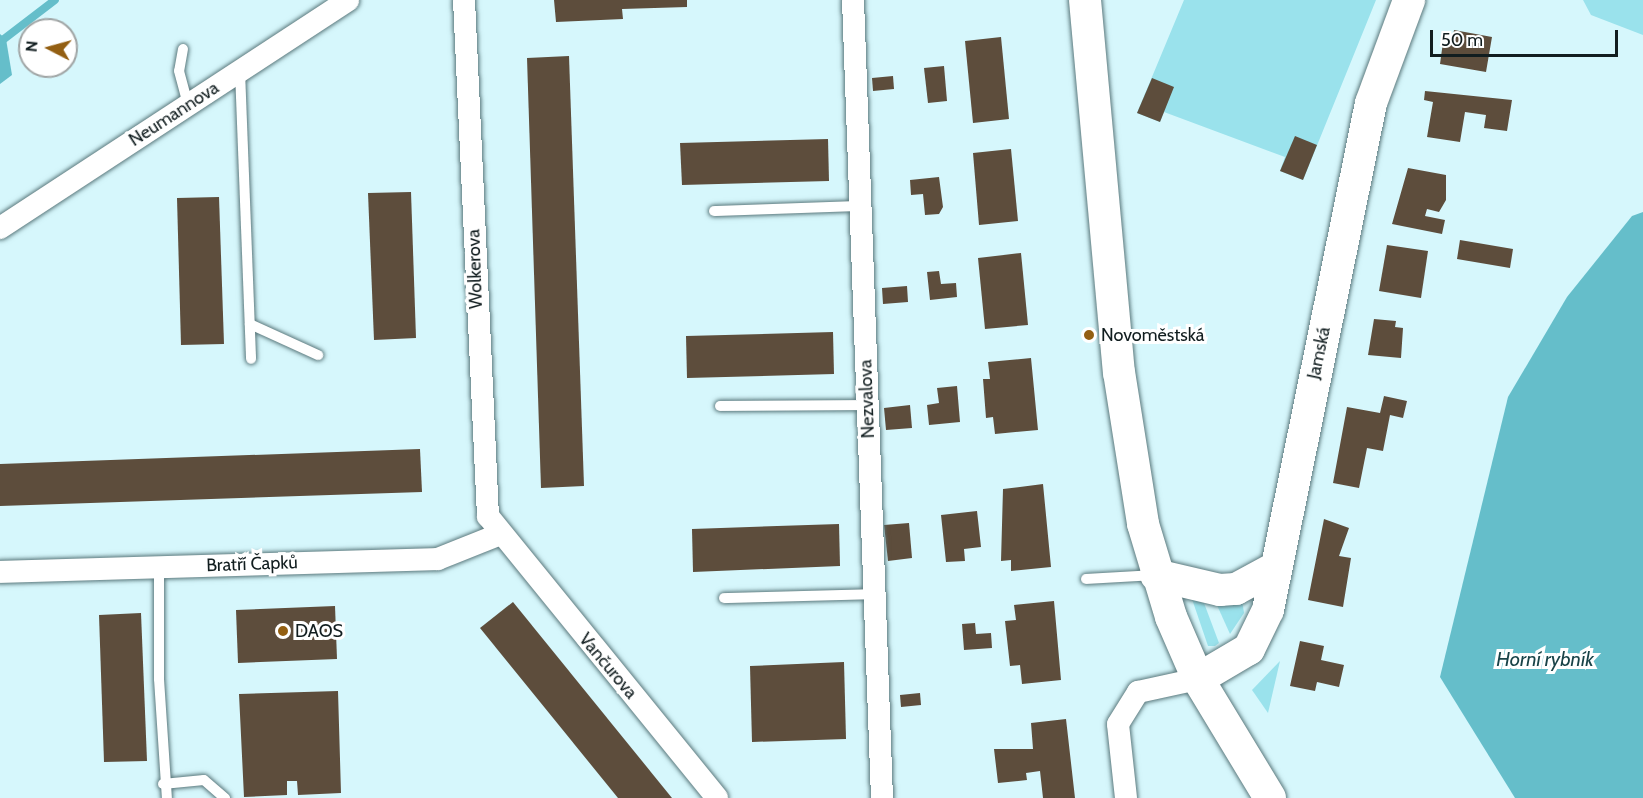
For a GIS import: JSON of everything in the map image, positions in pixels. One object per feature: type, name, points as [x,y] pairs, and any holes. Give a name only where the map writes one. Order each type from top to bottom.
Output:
[{"type":"street","name":"Neumannova","points":[[0,228],[348,0]]},
{"type":"street","name":"Wolkerova","points":[[464,0],[484,497],[498,534]]},
{"type":"street","name":"Nezvalova","points":[[853,0],[882,798]]},
{"type":"street","points":[[1085,0],[1119,372],[1156,575],[1197,679],[1270,798]]},
{"type":"street","name":"Jamská","points":[[1197,679],[1248,649],[1268,610],[1273,569],[1371,103],[1409,0]]},
{"type":"street","name":"Bratří Čapků","points":[[0,572],[438,559],[498,534]]},
{"type":"street","name":"Vančurova","points":[[498,534],[717,798]]},
{"type":"street","points":[[1156,575],[1220,590],[1236,588],[1273,569]]},
{"type":"street","points":[[1126,798],[1118,724],[1138,692],[1197,679]]},
{"type":"lane","points":[[183,49],[179,71],[188,105]]},
{"type":"lane","points":[[240,71],[251,359]]},
{"type":"lane","points":[[714,211],[860,206]]},
{"type":"lane","points":[[250,324],[318,355]]},
{"type":"lane","points":[[720,406],[868,405]]},
{"type":"lane","points":[[159,567],[163,784],[167,798]]},
{"type":"lane","points":[[1086,579],[1156,575]]},
{"type":"lane","points":[[724,598],[874,594]]},
{"type":"lane","points":[[163,784],[204,780],[225,798]]},
{"type":"shaded area","points":[[1184,0],[1376,0],[1303,180],[1280,171],[1285,157],[1164,112],[1160,122],[1137,113]]},
{"type":"shaded area","points":[[1583,0],[1643,0],[1643,35],[1591,15]]},
{"type":"shaded area","points":[[1192,599],[1204,603],[1219,643],[1215,646],[1208,646]]},
{"type":"shaded area","points":[[1242,600],[1244,613],[1230,634],[1216,603]]},
{"type":"shaded area","points":[[1280,661],[1268,713],[1252,690]]},
{"type":"water","points":[[0,34],[6,39],[12,75],[0,84]]},
{"type":"water","name":"Horní rybník","points":[[1643,212],[1643,798],[1515,798],[1440,677],[1508,397],[1567,297],[1632,216]]},
{"type":"building","points":[[554,0],[687,0],[687,7],[622,9],[623,19],[556,22]]},
{"type":"building","points":[[1454,30],[1492,37],[1486,72],[1440,64],[1443,42],[1452,43]]},
{"type":"building","points":[[1001,37],[1009,119],[973,123],[965,41]]},
{"type":"building","points":[[569,56],[584,486],[541,488],[527,58]]},
{"type":"building","points":[[944,66],[947,101],[928,103],[924,68]]},
{"type":"building","points":[[893,76],[894,89],[873,91],[872,78]]},
{"type":"building","points":[[1152,78],[1174,87],[1160,122],[1137,113]]},
{"type":"building","points":[[1425,91],[1512,100],[1507,131],[1484,128],[1486,115],[1465,112],[1460,142],[1427,137],[1433,102],[1424,100]]},
{"type":"building","points":[[1295,136],[1317,145],[1303,180],[1280,171]]},
{"type":"building","points":[[828,139],[829,181],[682,185],[680,143]]},
{"type":"building","points":[[1011,149],[1018,221],[979,225],[973,153]]},
{"type":"building","points":[[1408,168],[1446,175],[1446,200],[1439,212],[1427,209],[1425,216],[1445,220],[1442,234],[1392,224]]},
{"type":"building","points":[[939,177],[943,207],[939,214],[925,215],[923,194],[911,195],[910,180]]},
{"type":"building","points":[[411,192],[416,338],[374,340],[368,193]]},
{"type":"building","points":[[219,197],[224,344],[181,345],[177,198]]},
{"type":"building","points":[[1460,240],[1513,249],[1510,268],[1457,259]]},
{"type":"building","points":[[1387,245],[1428,251],[1421,298],[1379,291]]},
{"type":"building","points":[[1021,253],[1028,325],[985,329],[978,258]]},
{"type":"building","points":[[939,271],[941,284],[956,283],[957,297],[930,300],[927,272]]},
{"type":"building","points":[[907,286],[908,302],[883,304],[882,288]]},
{"type":"building","points":[[1374,319],[1396,321],[1395,327],[1403,328],[1401,358],[1368,355]]},
{"type":"building","points":[[833,332],[834,374],[687,378],[686,336]]},
{"type":"building","points":[[1031,358],[1038,430],[995,434],[993,417],[986,418],[983,379],[990,379],[988,362]]},
{"type":"building","points":[[957,386],[960,422],[929,425],[927,405],[939,403],[937,388]]},
{"type":"building","points":[[1384,396],[1407,401],[1403,418],[1390,415],[1383,451],[1367,448],[1359,488],[1333,483],[1347,407],[1380,413]]},
{"type":"building","points":[[910,405],[912,428],[886,430],[884,408]]},
{"type":"building","points":[[420,449],[422,492],[0,506],[0,464]]},
{"type":"building","points":[[1043,484],[1051,567],[1011,571],[1011,560],[1001,561],[1003,489]]},
{"type":"building","points":[[977,511],[981,547],[964,549],[965,561],[946,562],[941,515]]},
{"type":"building","points":[[1324,519],[1349,528],[1339,556],[1351,558],[1343,607],[1308,600]]},
{"type":"building","points":[[909,523],[912,558],[888,561],[884,525]]},
{"type":"building","points":[[839,524],[840,566],[693,572],[692,529]]},
{"type":"building","points":[[1054,601],[1061,680],[1022,684],[1020,665],[1010,666],[1005,621],[1016,620],[1014,605]]},
{"type":"building","points":[[513,602],[672,798],[618,798],[480,628]]},
{"type":"building","points":[[335,606],[337,659],[238,663],[236,610]]},
{"type":"building","points":[[141,613],[147,761],[104,762],[99,615]]},
{"type":"building","points":[[975,623],[976,634],[991,633],[992,648],[964,650],[962,624]]},
{"type":"building","points":[[1300,641],[1324,646],[1321,660],[1344,665],[1339,687],[1317,682],[1315,691],[1290,686]]},
{"type":"building","points":[[844,662],[846,739],[752,742],[750,666]]},
{"type":"building","points":[[338,691],[341,793],[298,795],[297,781],[287,781],[287,795],[244,797],[239,694]]},
{"type":"building","points":[[920,693],[921,705],[901,707],[900,695]]},
{"type":"building","points":[[1066,719],[1075,798],[1043,798],[1040,771],[1026,773],[1027,780],[998,783],[994,749],[1033,749],[1031,723]]},
{"type":"waterway","points":[[0,42],[55,0]]},
{"type":"place","name":"Novoměstská","points":[[1089,335]]},
{"type":"place","name":"DAOS","points":[[283,631]]}]
